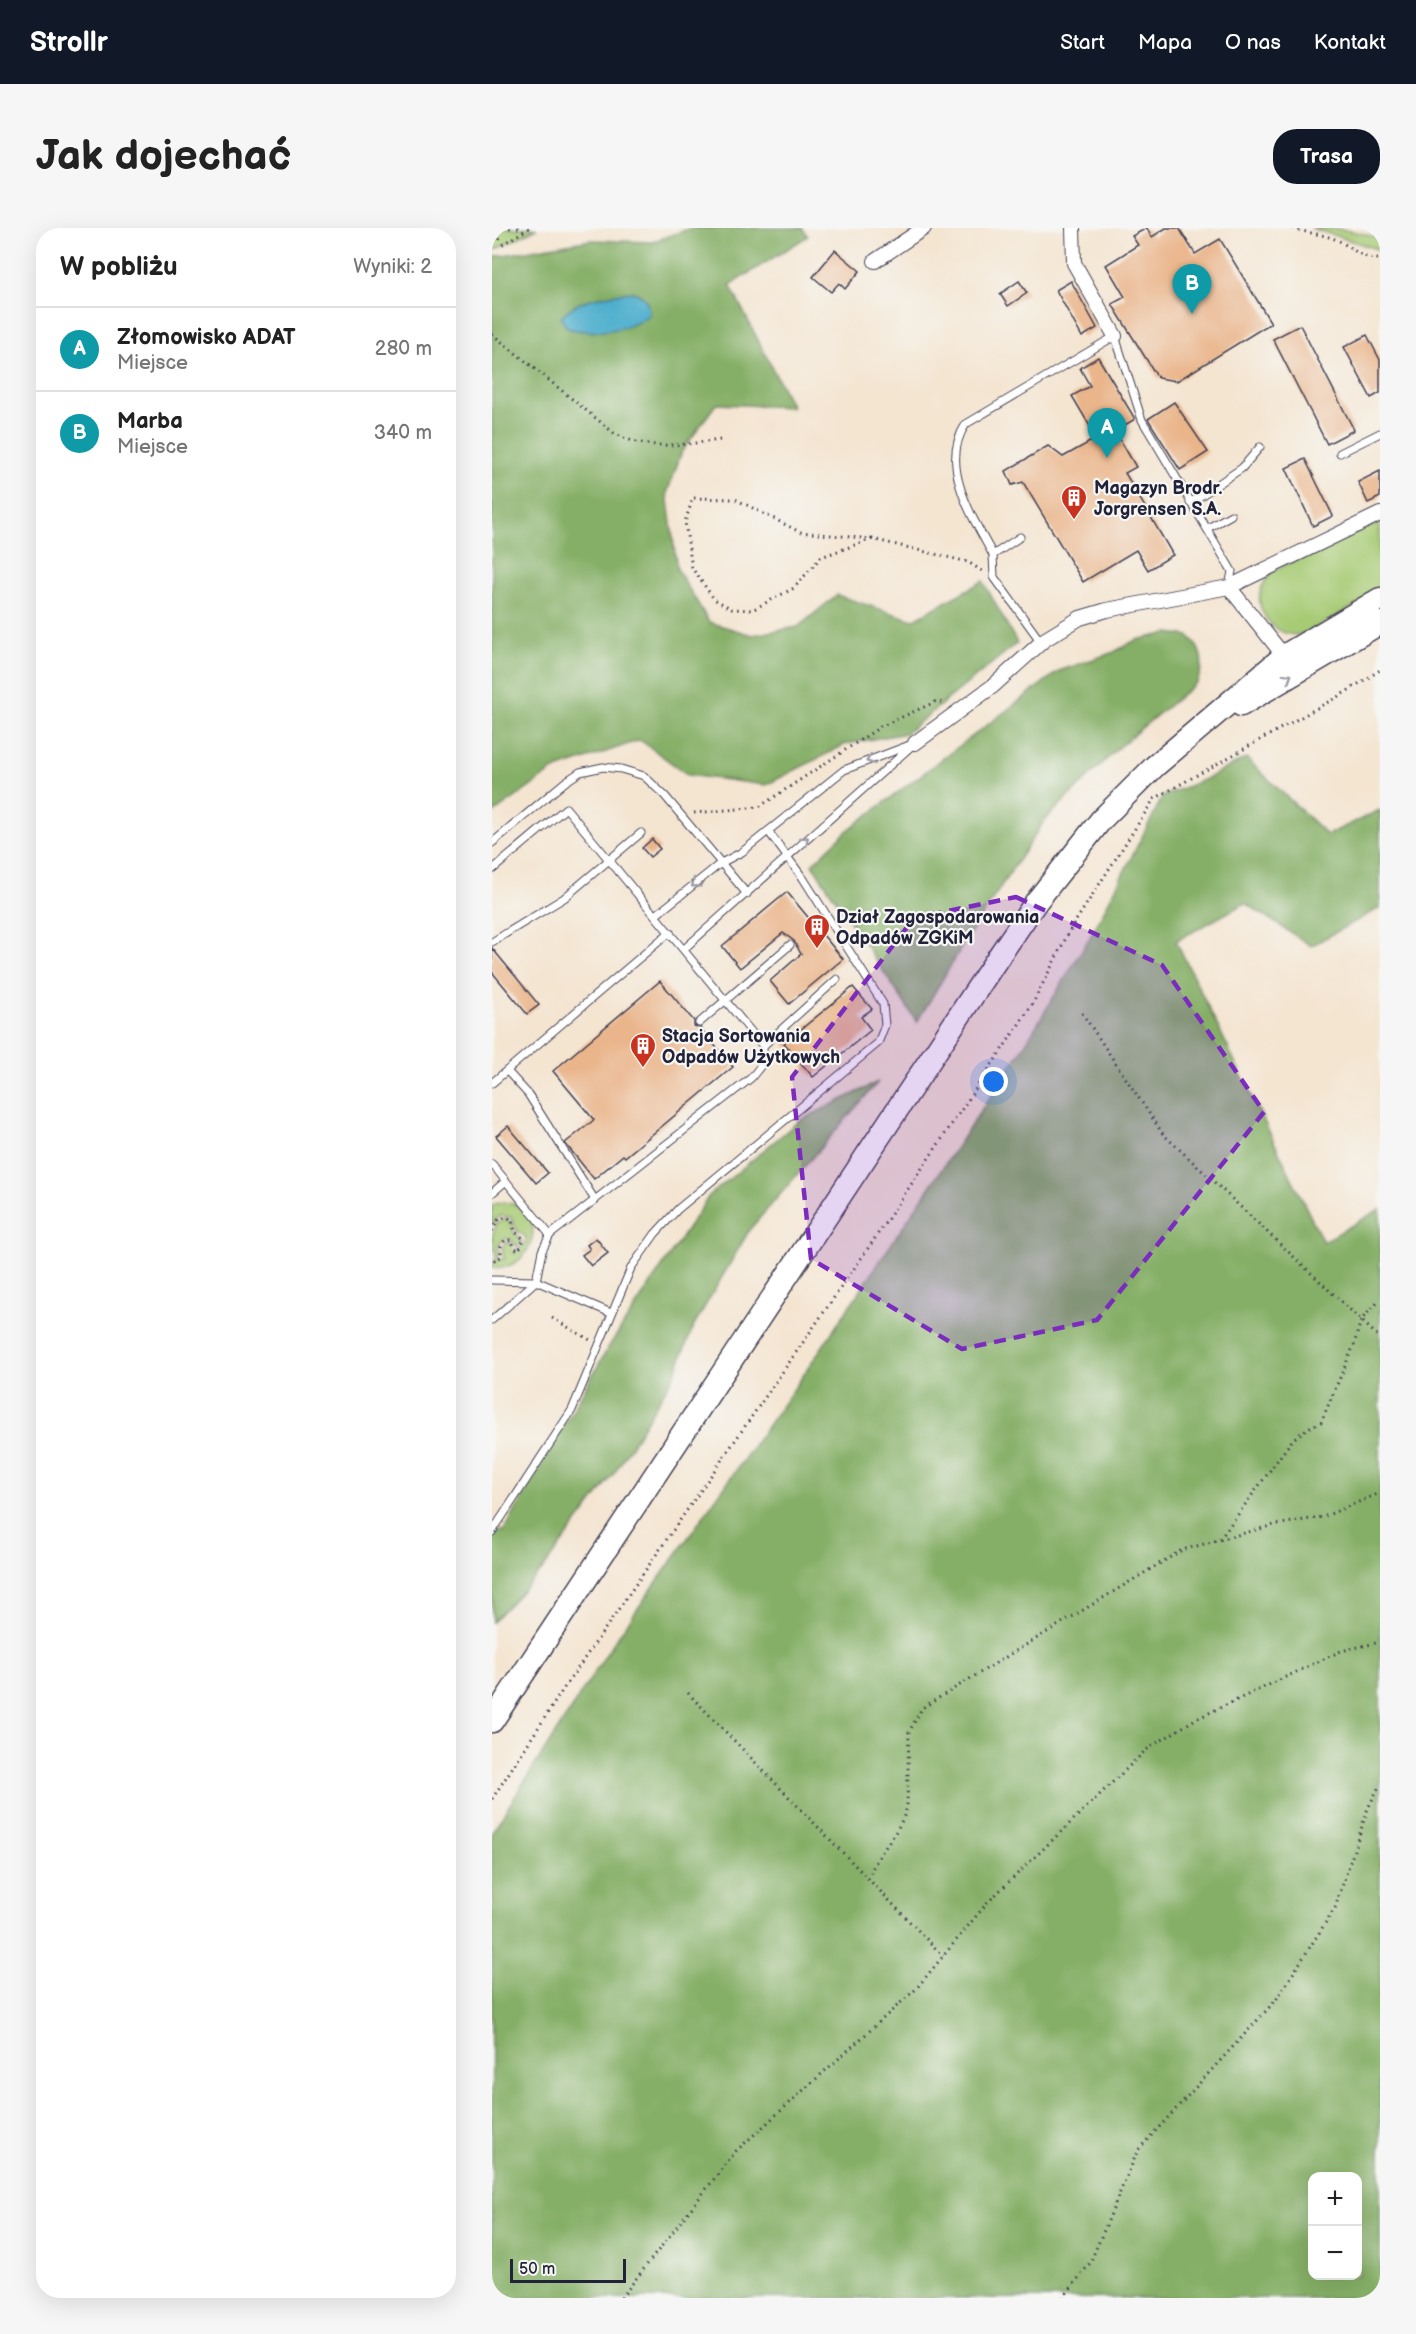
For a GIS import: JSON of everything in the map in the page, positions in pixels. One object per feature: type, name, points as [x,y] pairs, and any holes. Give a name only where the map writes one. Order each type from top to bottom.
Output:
[{"type":"main road","points":[[492,1721],[1036,902],[1101,820],[1155,766],[1284,657],[1380,600]]},
{"type":"main road","points":[[1200,727],[1380,623]]},
{"type":"street","points":[[875,261],[924,228]]},
{"type":"street","points":[[1073,228],[1074,263],[1115,336]]},
{"type":"street","points":[[915,743],[993,686],[1041,642],[1080,618],[1107,610],[1228,587],[1380,514]]},
{"type":"street","points":[[1228,587],[1284,657]]},
{"type":"lane","points":[[1041,642],[994,578],[993,555],[965,505],[957,463],[958,435],[966,423],[1115,336],[1142,420],[1232,571],[1228,587]]},
{"type":"lane","points":[[1340,453],[1380,433]]},
{"type":"lane","points":[[1190,503],[1242,468],[1260,447]]},
{"type":"lane","points":[[1208,528],[1231,515]]},
{"type":"lane","points":[[993,555],[1020,537]]},
{"type":"lane","points":[[656,915],[721,863],[742,852],[844,770],[915,743]]},
{"type":"lane","points":[[684,949],[915,743]]},
{"type":"lane","points":[[492,843],[565,782],[580,772],[603,767],[644,776],[680,814],[747,894]]},
{"type":"lane","points":[[492,870],[566,808],[763,1046],[762,1063],[752,1078],[550,1235],[542,1251],[536,1281],[492,1320]]},
{"type":"lane","points":[[492,1532],[556,1438],[572,1410],[631,1268],[655,1234],[678,1209],[878,1043],[885,1025],[883,1004],[788,856],[768,831]]},
{"type":"lane","points":[[492,942],[564,898],[641,833]]},
{"type":"lane","points":[[492,1083],[670,932]]},
{"type":"lane","points":[[699,1023],[790,945]]},
{"type":"lane","points":[[763,1046],[837,980]]},
{"type":"lane","points":[[507,1071],[528,1094],[595,1200]]},
{"type":"lane","points":[[492,1164],[550,1235]]},
{"type":"lane","points":[[492,1193],[507,1181]]},
{"type":"lane","points":[[492,1280],[536,1281],[611,1313]]},
{"type":"path","points":[[493,228],[504,244],[529,228]]},
{"type":"path","points":[[503,228],[517,228]]},
{"type":"path","points":[[1293,228],[1340,241],[1356,254],[1369,259],[1380,259]]},
{"type":"path","points":[[492,334],[614,434],[630,442],[657,447],[721,440]]},
{"type":"path","points":[[872,539],[821,557],[794,588],[752,610],[732,609],[714,599],[692,568],[685,522],[693,498],[735,499],[800,532],[872,539],[968,562],[994,578]]},
{"type":"path","points":[[492,1799],[564,1688],[1032,1005],[1070,930],[1154,800],[1346,692],[1380,669]]},
{"type":"path","points":[[680,814],[759,807],[880,727],[935,702],[963,708]]},
{"type":"path","points":[[1082,1014],[1163,1134],[1380,1338]]},
{"type":"path","points":[[492,1231],[499,1219],[507,1217],[512,1220],[515,1232],[524,1239],[519,1250],[515,1248],[511,1240],[505,1240],[501,1246],[501,1257],[495,1260],[492,1257]]},
{"type":"path","points":[[1219,1540],[1293,1438],[1321,1422],[1342,1378],[1361,1320],[1380,1300]]},
{"type":"path","points":[[552,1318],[600,1344]]},
{"type":"path","points":[[868,1879],[872,1867],[904,1818],[907,1806],[909,1732],[922,1708],[1182,1550],[1274,1525],[1323,1517],[1380,1493]]},
{"type":"path","points":[[621,2298],[736,2151],[916,1989],[987,1904],[1146,1750],[1194,1720],[1341,1651],[1380,1642]]},
{"type":"path","points":[[688,1694],[943,1956]]},
{"type":"path","points":[[1063,2298],[1090,2263],[1138,2150],[1276,2000],[1335,1908],[1368,1808],[1380,1785]]},
{"type":"highlighted area","points":[[1016,897],[1162,965],[1264,1112],[1097,1320],[962,1349],[811,1259],[792,1077],[914,918]]},
{"type":"green space","points":[[492,228],[537,228],[492,251]]},
{"type":"green space","points":[[691,228],[802,228],[808,236],[730,285],[792,407],[716,404],[682,451],[667,493],[677,569],[709,622],[752,635],[798,627],[837,595],[913,620],[983,581],[1017,643],[906,733],[846,744],[766,785],[688,775],[640,740],[554,770],[492,814],[492,257],[591,240],[652,242]]},
{"type":"green space","points":[[1311,228],[1363,233],[1380,239],[1380,250]]},
{"type":"green space","points":[[1380,521],[1380,592],[1301,634],[1282,632],[1271,624],[1263,614],[1260,592],[1274,570]]},
{"type":"green space","points":[[1169,633],[1189,636],[1200,652],[1202,663],[1197,682],[1120,746],[1044,821],[967,938],[917,1022],[812,864],[848,830],[1059,671],[1114,652],[1136,640]]},
{"type":"green space","points":[[1246,758],[1327,835],[1380,810],[1380,908],[1311,946],[1245,903],[1176,941],[1323,1242],[1380,1209],[1380,2298],[492,2298],[492,1832],[614,1642],[796,1386],[1021,1051],[1093,932],[1163,796],[1208,778]]},
{"type":"green space","points":[[878,1082],[750,1229],[694,1325],[674,1376],[615,1472],[542,1570],[492,1622],[492,1532],[504,1531],[608,1348],[709,1196],[799,1121]]},
{"type":"green space","points":[[503,1202],[519,1206],[528,1215],[533,1226],[532,1239],[527,1251],[518,1260],[507,1266],[492,1267],[492,1261],[504,1259],[502,1248],[505,1243],[510,1242],[515,1254],[526,1242],[526,1237],[517,1231],[511,1217],[500,1216],[492,1225],[492,1205]]},
{"type":"green space","points":[[506,1219],[511,1222],[513,1231],[522,1241],[517,1247],[511,1239],[504,1239],[499,1244],[499,1257],[496,1258],[492,1236],[497,1223]]},
{"type":"water","points":[[633,292],[646,300],[649,315],[632,325],[610,330],[587,331],[567,328],[561,318],[575,306],[594,298]]},
{"type":"building","points":[[1147,228],[1152,237],[1166,228],[1179,228],[1195,254],[1220,239],[1271,323],[1177,381],[1158,378],[1112,304],[1125,297],[1106,265],[1138,245],[1132,236]]},
{"type":"building","points":[[835,250],[860,271],[845,289],[839,283],[831,292],[813,277]]},
{"type":"building","points":[[1019,281],[1027,293],[1008,306],[1000,294]]},
{"type":"building","points":[[1071,281],[1097,328],[1082,337],[1056,290]]},
{"type":"building","points":[[1300,325],[1354,430],[1327,444],[1273,339]]},
{"type":"building","points":[[1367,335],[1380,360],[1380,393],[1371,398],[1344,347]]},
{"type":"building","points":[[1098,357],[1135,419],[1115,431],[1136,467],[1125,473],[1173,555],[1148,570],[1136,550],[1083,582],[1023,482],[1012,485],[1006,471],[1048,446],[1063,457],[1097,438],[1072,396],[1090,386],[1080,368]]},
{"type":"building","points":[[1174,402],[1208,452],[1180,470],[1148,419]]},
{"type":"building","points":[[1305,459],[1333,516],[1313,526],[1286,468]]},
{"type":"building","points":[[1380,471],[1380,497],[1368,503],[1358,482]]},
{"type":"building","points":[[652,839],[660,849],[650,857],[642,848]]},
{"type":"building","name":"Dział Zagospodarowania Odpadów ZGKiM","points":[[787,892],[843,959],[789,1004],[770,981],[801,954],[794,941],[783,933],[740,968],[722,946]]},
{"type":"building","points":[[492,948],[539,1005],[527,1014],[492,972]]},
{"type":"building","name":"Stacja Sortowania Odpadów Użytkowych","points":[[660,981],[694,1021],[694,1026],[700,1028],[733,1067],[625,1157],[623,1155],[594,1179],[565,1143],[594,1120],[553,1071]]},
{"type":"building","points":[[853,987],[872,1009],[861,1017],[871,1030],[813,1077],[784,1043]]},
{"type":"building","points":[[508,1126],[548,1173],[536,1183],[496,1136]]},
{"type":"building","points":[[596,1238],[608,1253],[591,1266],[582,1255],[590,1249],[587,1245]]},
{"type":"place","name":"Marba","points":[[1192,314]]},
{"type":"place","name":"Złomowisko ADAT","points":[[1107,458]]},
{"type":"place","name":"Magazyn Brodr. Jorgrensen S.A.","points":[[1074,521]]},
{"type":"place","name":"Dział Zagospodarowania Odpadów ZGKiM","points":[[817,950]]},
{"type":"place","name":"Stacja Sortowania Odpadów Użytkowych","points":[[643,1069]]}]
